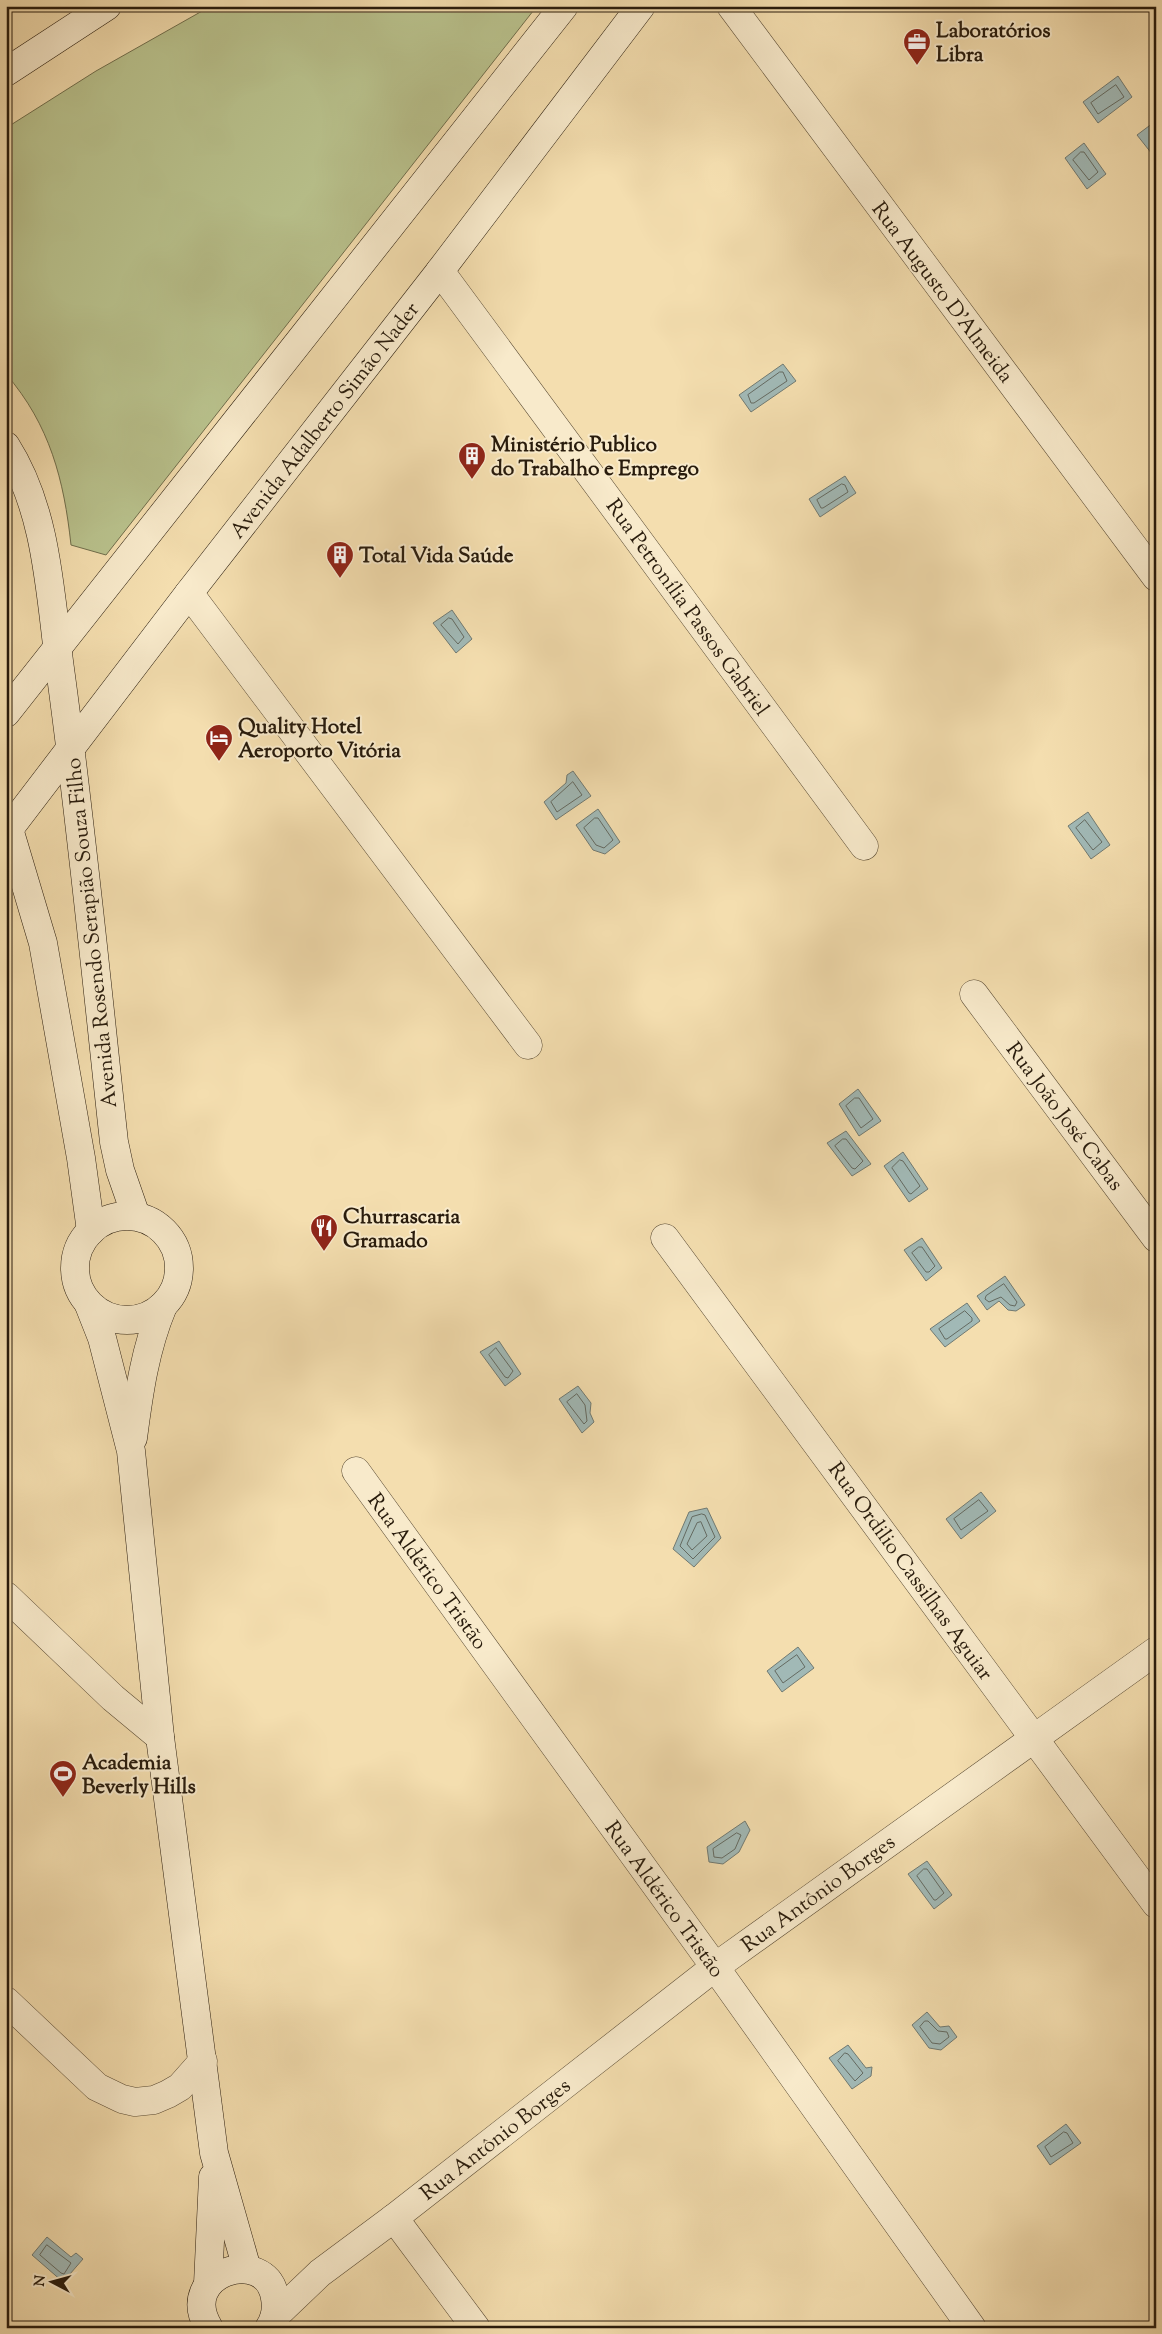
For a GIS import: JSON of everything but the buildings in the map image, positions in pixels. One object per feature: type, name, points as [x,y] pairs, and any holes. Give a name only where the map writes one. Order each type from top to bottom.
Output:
[{"type":"street","points":[[6,72],[107,6]]},
{"type":"street","points":[[6,713],[564,6]]},
{"type":"street","name":"Avenida Adalberto Simão Nader","points":[[8,831],[189,593],[440,271],[641,6]]},
{"type":"street","name":"Rua Augusto D'Almeida","points":[[731,6],[1156,577]]},
{"type":"street","name":"Rua Petronília Passos Gabriel","points":[[440,271],[864,846]]},
{"type":"street","name":"Avenida Rosendo Serapião Souza Filho","points":[[6,446],[30,492],[43,547],[71,749],[114,1142],[120,1170],[136,1216]]},
{"type":"street","points":[[189,593],[528,1044]]},
{"type":"street","name":"Avenida Rosendo Serapião Souza Filho","points":[[8,831],[43,943],[81,1158],[91,1230]]},
{"type":"street","name":"Rua João José Cabas","points":[[974,994],[1156,1238]]},
{"type":"street","points":[[89,1305],[102,1315],[118,1320],[134,1321],[150,1316],[163,1306],[173,1293],[178,1277],[179,1261],[174,1245],[165,1232],[152,1222],[136,1216],[119,1216],[104,1221],[91,1230],[80,1243],[76,1259],[75,1276],[102,1338],[131,1452],[160,1737],[214,2153],[247,2269]]},
{"type":"street","name":"Rua Ordilio Cassilhas Aguiar","points":[[665,1238],[1156,1904]]},
{"type":"street","points":[[131,1452],[141,1379],[153,1330],[163,1306]]},
{"type":"street","name":"Rua Aldérico Tristão","points":[[356,1472],[715,1967],[972,2328]]},
{"type":"street","points":[[6,1596],[113,1698],[160,1737]]},
{"type":"street","name":"Rua Antônio Borges","points":[[272,2322],[320,2273],[394,2218],[715,1967],[1156,1651]]},
{"type":"street","points":[[6,2002],[97,2087],[122,2099],[135,2102],[154,2100],[168,2094],[180,2087],[203,2061]]},
{"type":"street","points":[[201,2324],[204,2294],[208,2284],[214,2153]]},
{"type":"street","points":[[394,2218],[476,2328]]},
{"type":"street","points":[[208,2284],[219,2274],[232,2269],[247,2269],[264,2278],[275,2295],[272,2322]]},
{"type":"street","name":"Rua Antônio Borges","points":[[270,2285],[320,2273]]},
{"type":"green space","points":[[211,6],[537,6],[106,555],[71,545],[64,498],[52,454],[34,413],[6,374],[6,128],[96,71]]},
{"type":"water","points":[[1118,76],[1132,97],[1098,123],[1083,102]]},
{"type":"water","points":[[1153,123],[1156,126],[1156,159],[1137,135]]},
{"type":"water","points":[[1084,143],[1106,174],[1087,189],[1065,158]]},
{"type":"water","points":[[783,364],[796,381],[751,412],[739,395]]},
{"type":"water","points":[[845,476],[856,493],[820,517],[809,499]]},
{"type":"water","points":[[452,610],[472,639],[456,653],[433,623]]},
{"type":"water","points":[[573,771],[591,796],[556,820],[544,802],[566,783],[567,775]]},
{"type":"water","points":[[598,809],[620,842],[605,854],[593,850],[576,825]]},
{"type":"water","points":[[1088,812],[1110,845],[1091,859],[1068,826]]},
{"type":"water","points":[[858,1089],[881,1121],[859,1136],[839,1104]]},
{"type":"water","points":[[846,1131],[871,1164],[852,1176],[827,1143]]},
{"type":"water","points":[[903,1152],[928,1189],[909,1202],[884,1166]]},
{"type":"water","points":[[922,1238],[942,1268],[926,1281],[904,1250]]},
{"type":"water","points":[[1005,1276],[1025,1305],[1016,1311],[1008,1310],[999,1301],[987,1310],[977,1296]]},
{"type":"water","points":[[967,1303],[980,1321],[945,1347],[930,1329]]},
{"type":"water","points":[[499,1341],[521,1374],[505,1386],[480,1352]]},
{"type":"water","points":[[578,1386],[591,1403],[590,1413],[594,1422],[582,1433],[559,1399]]},
{"type":"water","points":[[981,1492],[996,1511],[961,1539],[946,1519]]},
{"type":"water","points":[[707,1508],[721,1538],[694,1567],[673,1549],[689,1512]]},
{"type":"water","points":[[798,1647],[814,1668],[782,1692],[767,1671]]},
{"type":"water","points":[[745,1821],[750,1830],[739,1852],[723,1864],[709,1862],[707,1847]]},
{"type":"water","points":[[927,1861],[952,1895],[934,1909],[908,1874]]},
{"type":"water","points":[[927,2012],[940,2027],[949,2026],[957,2037],[941,2050],[929,2048],[912,2025]]},
{"type":"water","points":[[848,2045],[866,2068],[872,2067],[871,2076],[852,2089],[829,2058]]},
{"type":"water","points":[[1066,2124],[1081,2143],[1050,2165],[1037,2146]]},
{"type":"water","points":[[47,2237],[71,2257],[76,2253],[83,2259],[63,2282],[32,2255]]},
{"type":"place","name":"Laboratórios Libra","points":[[917,66]]},
{"type":"place","name":"Ministério Publico do Trabalho e Emprego","points":[[472,480]]},
{"type":"place","name":"Total Vida Saúde","points":[[340,579]]},
{"type":"place","name":"Quality Hotel Aeroporto Vitória","points":[[219,762]]},
{"type":"place","name":"Churrascaria Gramado","points":[[324,1252]]},
{"type":"place","name":"Academia Beverly Hills","points":[[63,1798]]}]
